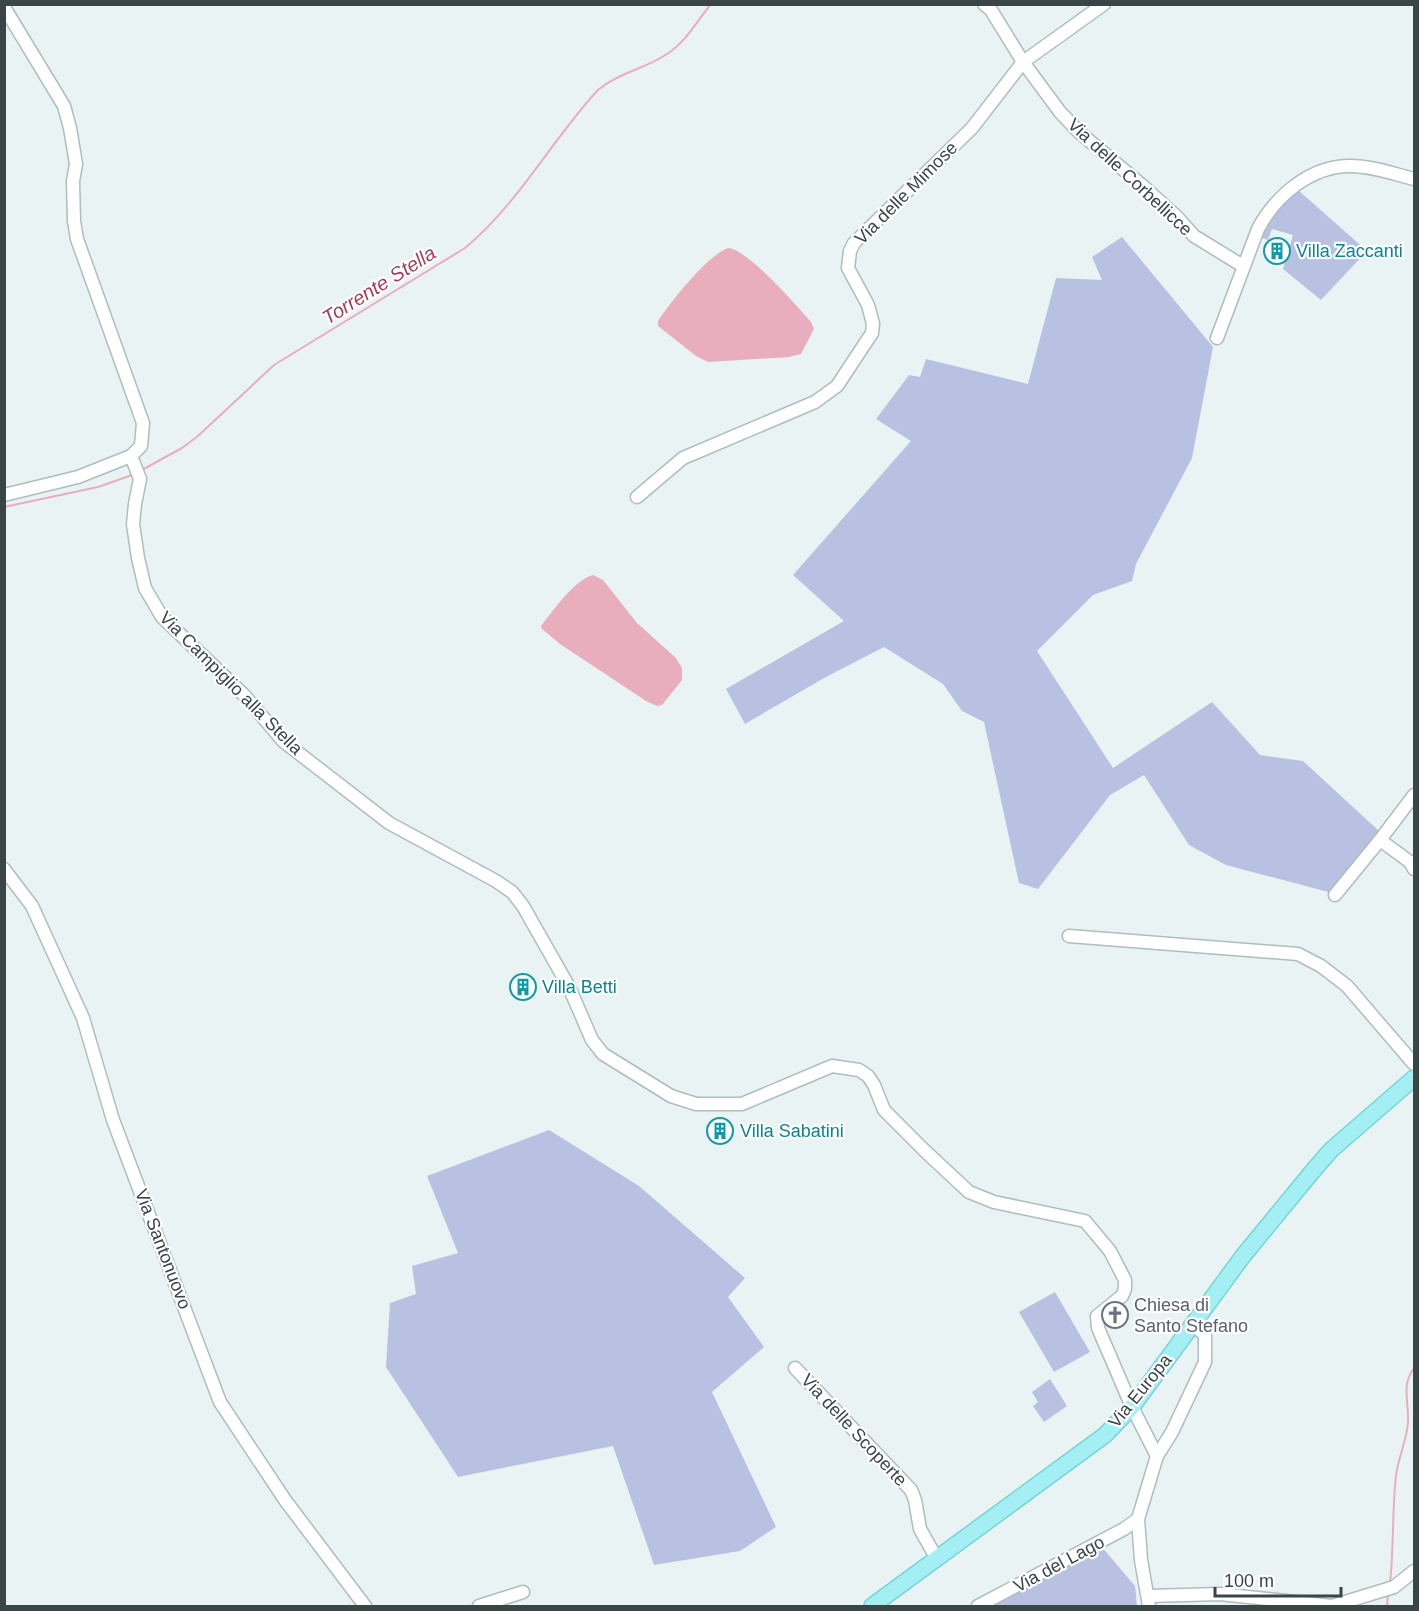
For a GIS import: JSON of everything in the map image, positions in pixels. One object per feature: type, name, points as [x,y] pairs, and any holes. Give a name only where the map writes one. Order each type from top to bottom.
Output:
[{"type":"main road","name":"Via Europa","points":[[872,1606],[1105,1435],[1132,1407],[1243,1256],[1331,1150],[1414,1078]]},
{"type":"street","name":"Via delle Corbellicce","points":[[984,4],[991,10],[1023,62],[1060,112],[1079,132],[1152,194],[1194,236],[1243,266]]},
{"type":"street","points":[[1023,62],[1104,4]]},
{"type":"street","points":[[4,7],[64,106],[76,164],[73,181],[77,239],[143,423],[141,447],[133,460],[78,477],[4,495]]},
{"type":"street","name":"Via delle Mimose","points":[[637,497],[683,458],[815,402],[837,386],[868,341],[873,324],[868,305],[848,268],[850,251],[862,235],[972,128],[1023,62]]},
{"type":"street","points":[[1217,338],[1258,229],[1268,213],[1289,192],[1309,176],[1331,168],[1349,166],[1414,179]]},
{"type":"street","name":"Via Campiglio alla Stella","points":[[133,460],[140,479],[135,504],[135,539],[145,588],[162,617],[244,696],[292,748],[389,823],[512,891],[523,906],[569,987],[596,1048],[620,1066],[671,1096],[696,1104],[742,1104],[832,1066],[859,1070],[868,1076],[874,1085],[884,1110],[969,1192],[994,1202],[1085,1221],[1110,1251],[1123,1274],[1125,1289],[1116,1302],[1097,1316],[1098,1328],[1132,1407]]},
{"type":"street","points":[[1335,895],[1414,795]]},
{"type":"street","points":[[1380,840],[1410,862],[1414,869]]},
{"type":"street","name":"Via Santonuovo","points":[[4,869],[32,906],[83,1018],[113,1120],[220,1402],[285,1500],[365,1606]]},
{"type":"street","points":[[1069,936],[1298,954],[1322,966],[1347,986],[1414,1064]]},
{"type":"street","points":[[1192,1324],[1205,1335],[1205,1362],[1172,1432],[1157,1456],[1138,1519],[1141,1560],[1149,1601],[1220,1594],[1332,1606],[1389,1588],[1414,1571]]},
{"type":"street","name":"Via delle Scoperte","points":[[795,1368],[911,1490],[920,1529],[937,1559]]},
{"type":"street","points":[[1132,1407],[1157,1456]]},
{"type":"street","name":"Via del Lago","points":[[978,1606],[1124,1529],[1138,1519]]},
{"type":"street","points":[[479,1606],[523,1592]]},
{"type":"shaded area","points":[[1298,190],[1367,251],[1321,300],[1283,269],[1293,235],[1272,229],[1268,240],[1259,237],[1267,219]]},
{"type":"shaded area","points":[[1122,237],[1213,347],[1192,458],[1136,564],[1132,581],[1093,595],[1037,651],[1113,768],[1212,702],[1260,755],[1303,761],[1379,831],[1332,893],[1226,865],[1189,845],[1144,775],[1110,795],[1038,889],[1019,883],[984,722],[962,711],[943,684],[884,647],[824,678],[745,724],[726,689],[844,621],[793,575],[911,441],[876,419],[909,375],[920,377],[926,359],[1028,384],[1056,278],[1102,280],[1092,257]]},
{"type":"shaded area","points":[[729,248],[738,251],[760,268],[811,322],[814,329],[801,354],[789,357],[708,362],[696,356],[658,326],[663,313],[690,280],[711,259]]},
{"type":"shaded area","points":[[593,575],[603,580],[637,623],[676,658],[682,668],[682,680],[662,705],[657,706],[646,701],[560,644],[542,629],[541,626],[564,597],[579,583]]},
{"type":"shaded area","points":[[549,1130],[639,1186],[745,1278],[728,1297],[764,1347],[712,1392],[776,1527],[740,1551],[654,1565],[613,1446],[458,1477],[386,1367],[390,1303],[416,1294],[412,1266],[458,1253],[427,1176]]},
{"type":"shaded area","points":[[1055,1292],[1090,1352],[1054,1372],[1019,1312]]},
{"type":"shaded area","points":[[1050,1379],[1067,1406],[1044,1422],[1033,1406],[1038,1402],[1032,1392]]},
{"type":"shaded area","points":[[1101,1546],[1135,1586],[1137,1606],[987,1606]]},
{"type":"waterway","name":"Torrente Stella","points":[[140,471],[182,448],[198,436],[274,365],[465,248],[502,212],[597,91],[613,80],[674,49],[711,4]]},
{"type":"waterway","name":"Torrente Stella","points":[[4,507],[98,487],[132,475]]},
{"type":"waterway","points":[[1390,1583],[1396,1476],[1407,1429],[1407,1387],[1414,1368]]},
{"type":"waterway","points":[[1387,1606],[1388,1594]]},
{"type":"place","name":"Villa Zaccanti","points":[[1277,251]]},
{"type":"place","name":"Villa Betti","points":[[523,987]]},
{"type":"place","name":"Villa Sabatini","points":[[720,1131]]},
{"type":"place","name":"Chiesa di Santo Stefano","points":[[1115,1315]]}]
